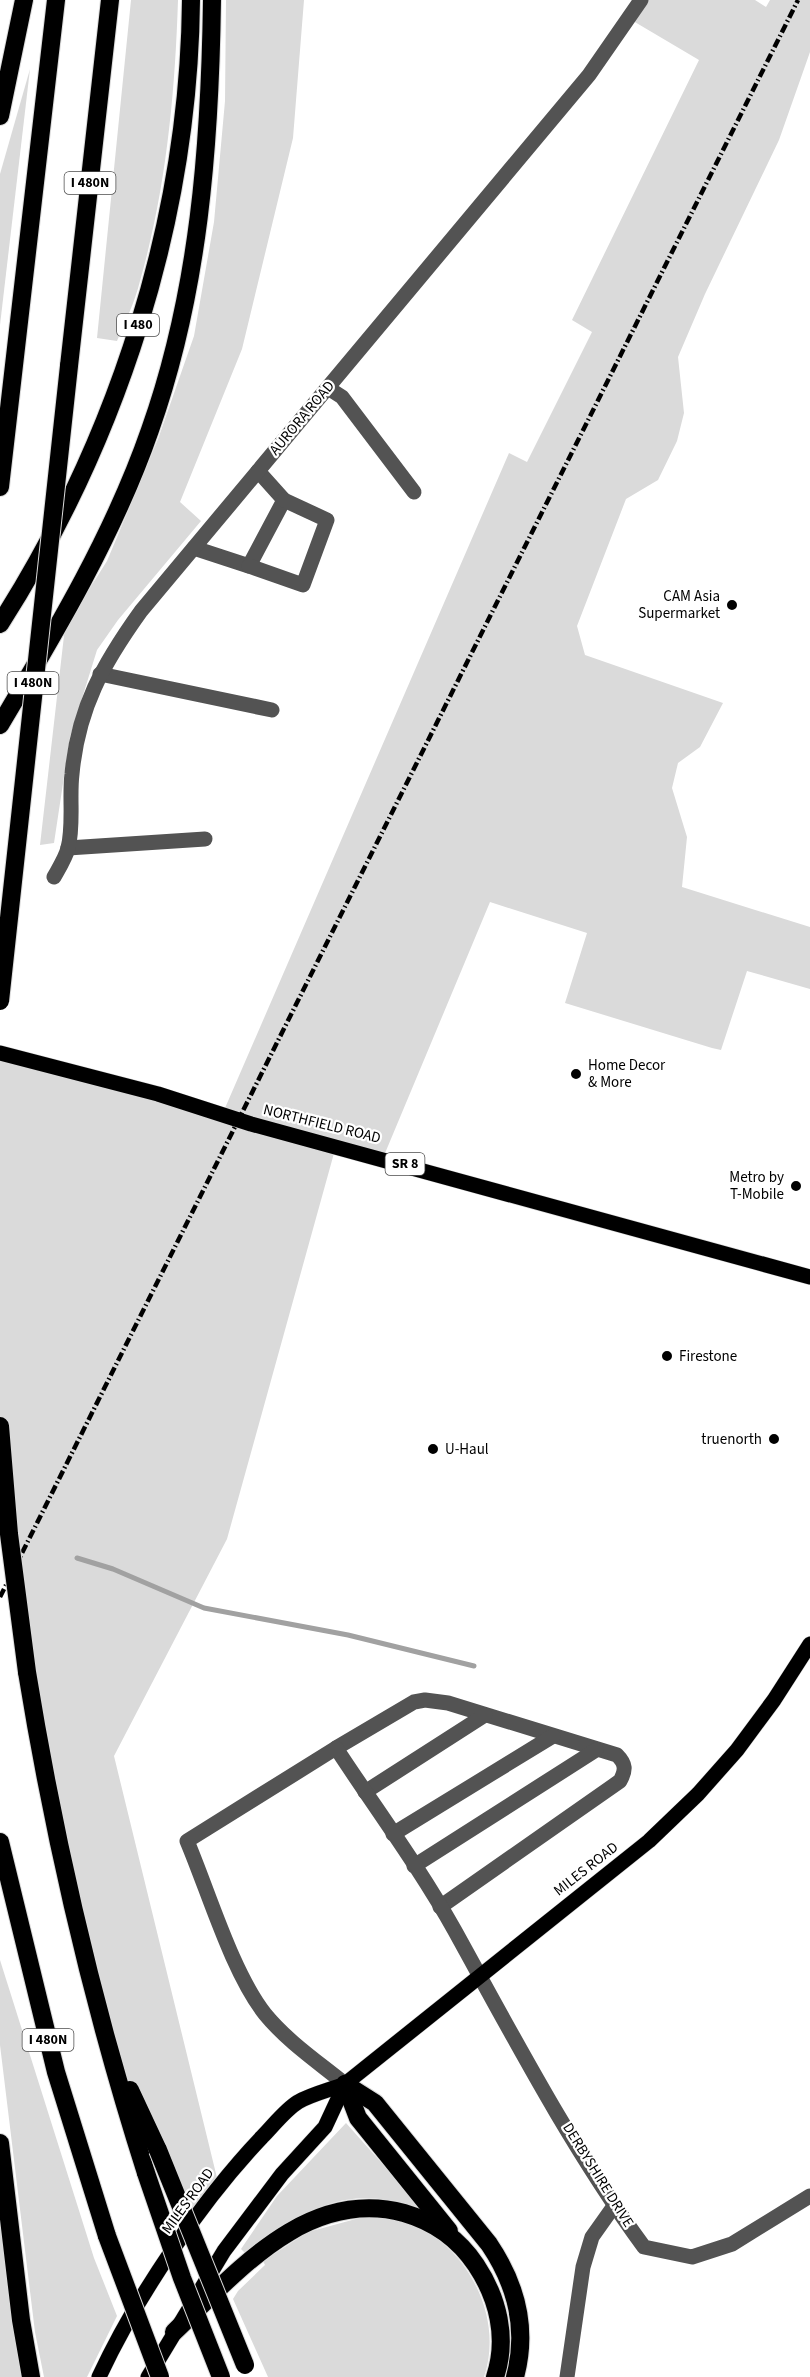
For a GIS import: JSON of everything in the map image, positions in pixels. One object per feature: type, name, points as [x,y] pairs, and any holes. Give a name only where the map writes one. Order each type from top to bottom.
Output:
[{"type":"highway","points":[[0,116],[24,0]]},
{"type":"highway","points":[[0,487],[56,0]]},
{"type":"highway","name":"I 480N","points":[[0,1001],[110,0]]},
{"type":"highway","name":"I 480","points":[[0,624],[72,494],[105,417],[136,331],[161,242],[180,147],[187,91],[191,0]]},
{"type":"highway","points":[[0,725],[78,588],[123,497],[150,430],[177,342],[194,260],[205,174],[212,0]]},
{"type":"highway","points":[[0,1426],[9,1534],[27,1672],[58,1847],[104,2033],[146,2174],[182,2278],[221,2377]]},
{"type":"highway","name":"I 480N","points":[[0,1842],[56,2072],[107,2236],[160,2377]]},
{"type":"highway","points":[[104,2033],[158,2150],[248,2371]]},
{"type":"highway","points":[[345,2084],[358,2118],[455,2237],[484,2277],[497,2308],[501,2339],[495,2377]]},
{"type":"highway","points":[[345,2084],[375,2103],[489,2244],[502,2264],[513,2290],[520,2325],[519,2358],[515,2377]]},
{"type":"highway","points":[[0,2143],[21,2320],[31,2377]]},
{"type":"highway","points":[[174,2332],[251,2259],[284,2235],[313,2220],[345,2210],[387,2210],[411,2215],[455,2237]]},
{"type":"main road","name":"NORTHFIELD ROAD","points":[[0,1053],[158,1094],[251,1124],[810,1277]]},
{"type":"main road","name":"MILES ROAD","points":[[99,2377],[152,2284],[224,2180],[297,2102],[345,2084],[628,1859],[698,1794],[756,1725],[810,1644]]},
{"type":"main road","name":"MILES ROAD","points":[[148,2377],[243,2223],[282,2174],[325,2127],[345,2084]]},
{"type":"street","name":"AURORA ROAD","points":[[54,877],[68,848],[72,773],[79,732],[92,689],[141,612],[589,75],[641,0]]},
{"type":"street","points":[[328,388],[342,397],[414,492]]},
{"type":"street","points":[[194,548],[303,585],[327,520],[284,500],[258,471]]},
{"type":"street","points":[[249,566],[284,500]]},
{"type":"street","points":[[100,674],[272,710]]},
{"type":"street","points":[[68,848],[205,839]]},
{"type":"street","points":[[345,2084],[295,2043],[266,2015],[245,1984],[187,1842],[336,1748],[414,1702],[424,1700],[448,1703],[616,1755],[624,1762],[625,1771],[620,1781],[440,1908]]},
{"type":"street","points":[[365,1792],[485,1715]]},
{"type":"street","points":[[393,1834],[553,1736]]},
{"type":"street","name":"DERBYSHIRE DRIVE","points":[[336,1748],[440,1908],[614,2206],[644,2247],[692,2257],[732,2244],[810,2196]]},
{"type":"street","points":[[414,1866],[596,1750]]},
{"type":"street","points":[[567,2377],[583,2267],[592,2237],[614,2206]]},
{"type":"shaded area","points":[[131,0],[178,0],[172,106],[163,177],[138,289],[117,341],[97,338]]},
{"type":"shaded area","points":[[226,0],[304,0],[293,138],[242,349],[180,502],[201,521],[118,620],[97,650],[70,737],[54,843],[40,845],[65,627],[107,561],[158,439],[194,336],[214,222],[225,101]]},
{"type":"shaded area","points":[[641,0],[755,0],[766,7],[770,0],[810,0],[810,52],[779,140],[705,294],[678,357],[684,413],[677,441],[658,480],[626,499],[577,626],[585,655],[723,703],[700,747],[678,763],[672,788],[687,837],[682,887],[810,927],[810,989],[747,971],[721,1050],[712,1048],[565,1003],[587,933],[490,902],[383,1158],[336,1146],[227,1539],[114,1756],[219,2186],[189,2228],[104,2033],[58,1847],[0,1426],[0,1053],[222,1115],[509,453],[527,462],[592,332],[572,320],[699,60],[628,18]]},
{"type":"shaded area","points":[[30,69],[0,325],[0,174]]},
{"type":"shaded area","points":[[0,1960],[94,2258],[117,2316],[87,2377],[44,2377],[35,2332],[0,2045]]},
{"type":"shaded area","points":[[346,2123],[420,2206],[370,2198],[334,2203],[303,2216],[245,2253],[241,2249],[277,2196]]},
{"type":"shaded area","points":[[0,2143],[31,2377],[0,2377]]},
{"type":"shaded area","points":[[363,2217],[395,2220],[413,2225],[433,2236],[451,2250],[465,2268],[477,2288],[485,2309],[489,2332],[489,2355],[484,2377],[268,2377],[233,2299],[238,2291],[265,2265],[263,2261],[308,2232]]},
{"type":"waterway","points":[[77,1558],[113,1569],[204,1608],[348,1635],[474,1666]]},
{"type":"railway","points":[[0,1597],[798,0]]},
{"type":"place","name":"CAM Asia Supermarket","points":[[732,605]]},
{"type":"place","name":"Home Decor & More","points":[[576,1074]]},
{"type":"place","name":"Metro by T-Mobile","points":[[796,1186]]},
{"type":"place","name":"Firestone","points":[[667,1356]]},
{"type":"place","name":"truenorth","points":[[774,1439]]},
{"type":"place","name":"U-Haul","points":[[433,1449]]}]
